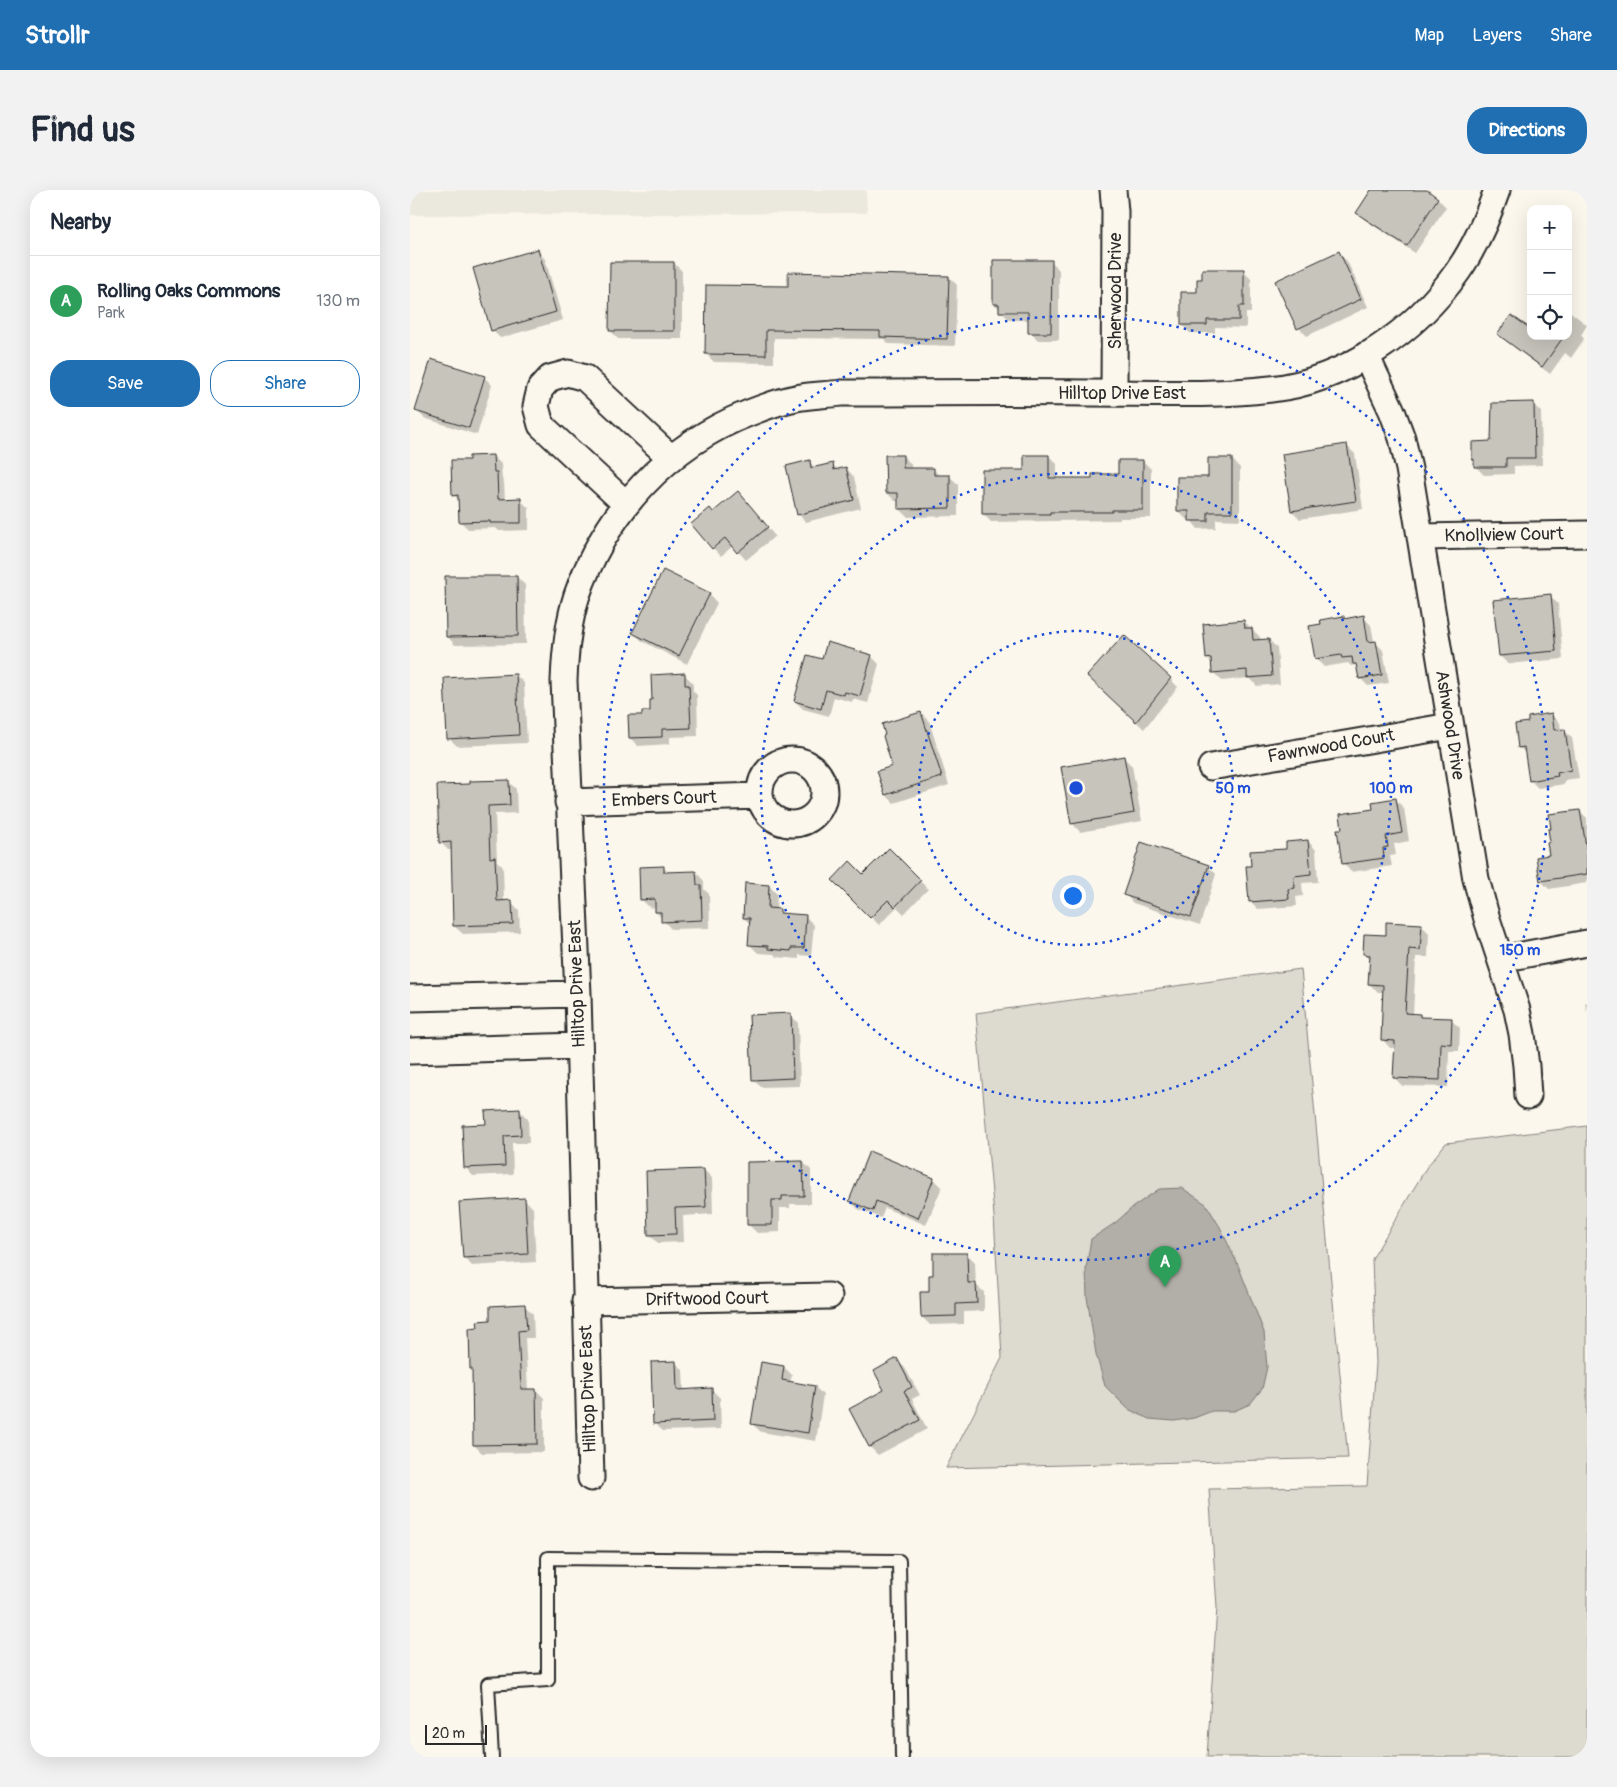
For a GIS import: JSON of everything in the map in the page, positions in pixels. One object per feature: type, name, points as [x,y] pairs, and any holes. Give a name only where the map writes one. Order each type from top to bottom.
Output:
[{"type":"street","name":"Sherwood Drive","points":[[1113,190],[1115,210],[1114,393]]},
{"type":"street","name":"Hilltop Drive East","points":[[591,1478],[578,994],[564,681],[568,630],[577,597],[589,565],[607,532],[626,504],[644,482],[671,458],[700,437],[766,406],[796,398],[841,393],[1209,393],[1272,389],[1319,377],[1342,368],[1366,355],[1392,338],[1419,316],[1458,271],[1476,241],[1497,190]]},
{"type":"street","name":"Ashwood Drive","points":[[1366,355],[1392,411],[1402,438],[1409,469],[1476,879],[1487,920],[1517,1010],[1522,1034],[1528,1096]]},
{"type":"street","points":[[626,504],[541,425],[536,406],[540,389],[550,378],[568,374],[585,378],[671,458]]},
{"type":"street","name":"Knollview Court","points":[[1420,537],[1587,534]]},
{"type":"street","name":"Fawnwood Court","points":[[1211,767],[1450,726]]},
{"type":"street","name":"Embers Court","points":[[568,802],[760,796]]},
{"type":"street","points":[[1501,959],[1587,943]]},
{"type":"street","points":[[410,998],[578,994]]},
{"type":"street","points":[[410,1051],[579,1046]]},
{"type":"street","name":"Driftwood Court","points":[[585,1301],[829,1296]]},
{"type":"lane","points":[[492,1757],[488,1684],[548,1680],[548,1558],[899,1561],[902,1757]]},
{"type":"shaded area","points":[[410,190],[866,190],[867,213],[410,215]]},
{"type":"shaded area","points":[[1301,969],[1348,1458],[946,1468],[1002,1358],[994,1216],[976,1013]]},
{"type":"shaded area","points":[[1587,1126],[1587,1757],[1207,1757],[1217,1607],[1209,1489],[1367,1486],[1376,1363],[1372,1259],[1426,1168],[1446,1143]]},
{"type":"shaded area","points":[[1182,1188],[1206,1204],[1220,1227],[1238,1265],[1264,1332],[1267,1367],[1262,1389],[1250,1404],[1234,1411],[1212,1411],[1194,1418],[1174,1421],[1149,1419],[1128,1409],[1105,1386],[1096,1354],[1087,1297],[1086,1269],[1091,1239],[1159,1189]]},
{"type":"building","points":[[1371,190],[1427,190],[1438,198],[1407,246],[1356,213]]},
{"type":"building","points":[[538,249],[556,312],[491,331],[473,268]]},
{"type":"building","points":[[1339,251],[1361,299],[1297,329],[1275,281]]},
{"type":"building","points":[[993,260],[1052,260],[1051,333],[1028,333],[1028,312],[999,312],[999,304],[993,304]]},
{"type":"building","points":[[610,262],[674,262],[674,331],[609,331]]},
{"type":"building","points":[[1202,269],[1244,269],[1244,306],[1239,306],[1239,320],[1207,320],[1207,325],[1181,325],[1181,292],[1197,292],[1197,279],[1202,279]]},
{"type":"building","points":[[788,272],[949,276],[947,339],[880,337],[880,331],[766,330],[766,355],[705,354],[706,285],[788,286]]},
{"type":"building","points":[[1511,315],[1527,326],[1527,340],[1561,340],[1542,367],[1497,334]]},
{"type":"building","points":[[431,359],[485,376],[469,428],[415,411]]},
{"type":"building","points":[[1534,402],[1535,458],[1506,458],[1506,467],[1474,467],[1472,442],[1491,441],[1492,403]]},
{"type":"building","points":[[1347,444],[1356,501],[1291,511],[1282,454]]},
{"type":"building","points":[[493,455],[494,472],[497,472],[498,499],[521,498],[521,523],[459,522],[458,495],[452,496],[451,460],[469,460],[469,456]]},
{"type":"building","points":[[885,455],[903,455],[903,468],[934,468],[934,475],[950,475],[950,508],[898,509],[898,493],[886,493]]},
{"type":"building","points":[[1024,455],[1049,455],[1049,478],[1092,478],[1092,474],[1118,474],[1118,460],[1143,460],[1143,510],[1050,512],[1050,514],[982,514],[982,470],[1024,470]]},
{"type":"building","points":[[1208,458],[1232,458],[1232,512],[1208,512],[1208,521],[1189,521],[1189,511],[1177,511],[1177,477],[1208,477]]},
{"type":"building","points":[[810,460],[811,468],[833,463],[834,470],[846,467],[854,500],[797,515],[786,466]]},
{"type":"building","points":[[738,491],[768,527],[737,553],[725,538],[712,549],[691,524],[710,508],[713,512]]},
{"type":"building","points":[[663,570],[710,593],[679,656],[632,633]]},
{"type":"building","points":[[445,576],[517,576],[518,636],[446,637]]},
{"type":"building","points":[[1551,594],[1556,651],[1499,656],[1493,600]]},
{"type":"building","points":[[1364,615],[1368,642],[1376,641],[1382,675],[1359,679],[1356,664],[1353,664],[1352,657],[1342,658],[1341,655],[1315,659],[1309,626],[1321,624],[1320,620],[1344,616],[1344,619]]},
{"type":"building","points":[[1244,620],[1245,628],[1252,628],[1253,640],[1269,639],[1272,676],[1247,678],[1247,670],[1212,673],[1211,658],[1206,659],[1203,624]]},
{"type":"building","points":[[1124,635],[1171,678],[1136,722],[1087,676]]},
{"type":"building","points":[[827,642],[872,655],[860,696],[845,692],[844,695],[826,690],[821,709],[794,701],[807,655],[822,659]]},
{"type":"building","points":[[685,673],[685,685],[689,685],[691,728],[662,729],[662,737],[629,738],[628,715],[642,715],[642,711],[650,711],[650,700],[652,700],[651,675]]},
{"type":"building","points":[[516,674],[519,735],[447,739],[444,678]]},
{"type":"building","points":[[921,712],[942,777],[885,795],[877,771],[892,766],[883,736],[885,735],[882,724]]},
{"type":"building","points":[[1552,713],[1554,730],[1565,729],[1571,770],[1557,773],[1558,776],[1529,781],[1524,747],[1518,748],[1515,724],[1528,722],[1528,717]]},
{"type":"building","points":[[1124,756],[1134,813],[1071,824],[1061,767]]},
{"type":"building","points":[[509,780],[510,805],[488,806],[490,858],[495,857],[497,901],[512,900],[513,924],[453,926],[451,842],[439,843],[437,785],[470,784],[470,781]]},
{"type":"building","points":[[1396,798],[1402,833],[1386,836],[1388,847],[1383,848],[1384,858],[1342,864],[1337,829],[1342,829],[1340,814],[1373,809],[1372,802]]},
{"type":"building","points":[[1580,810],[1587,852],[1587,874],[1540,881],[1536,857],[1549,855],[1547,843],[1550,842],[1548,829],[1551,829],[1549,814]]},
{"type":"building","points":[[1308,840],[1311,874],[1294,876],[1295,888],[1288,889],[1289,899],[1249,902],[1246,866],[1251,866],[1250,851],[1286,849],[1286,842]]},
{"type":"building","points":[[1141,842],[1209,865],[1191,917],[1123,895]]},
{"type":"building","points":[[889,848],[921,880],[895,907],[888,900],[870,918],[832,880],[850,861],[863,874]]},
{"type":"building","points":[[664,866],[664,872],[696,871],[697,885],[701,885],[702,920],[661,922],[661,912],[655,912],[655,899],[640,900],[639,867]]},
{"type":"building","points":[[745,883],[769,885],[768,908],[780,909],[780,913],[806,915],[804,948],[791,948],[791,951],[768,949],[768,946],[748,945],[750,918],[743,918]]},
{"type":"building","points":[[1386,922],[1422,924],[1420,950],[1409,949],[1405,1013],[1420,1014],[1420,1017],[1452,1018],[1451,1044],[1441,1043],[1440,1080],[1393,1078],[1395,1041],[1381,1040],[1383,985],[1368,984],[1370,955],[1363,954],[1364,934],[1386,935]]},
{"type":"building","points":[[791,1013],[793,1078],[752,1080],[749,1015]]},
{"type":"building","points":[[520,1109],[521,1135],[504,1136],[505,1166],[464,1168],[462,1125],[486,1124],[485,1111]]},
{"type":"building","points":[[869,1151],[934,1178],[918,1218],[876,1201],[873,1211],[849,1201]]},
{"type":"building","points":[[803,1161],[804,1196],[782,1196],[782,1200],[772,1200],[772,1225],[747,1225],[747,1162]]},
{"type":"building","points":[[704,1169],[706,1207],[675,1208],[676,1234],[648,1235],[646,1171]]},
{"type":"building","points":[[525,1198],[528,1254],[463,1258],[459,1202]]},
{"type":"building","points":[[933,1253],[967,1253],[968,1283],[976,1283],[977,1303],[956,1304],[956,1316],[921,1317],[920,1292],[929,1292],[929,1275],[933,1275]]},
{"type":"building","points":[[525,1304],[527,1330],[518,1331],[521,1389],[536,1389],[537,1444],[473,1445],[472,1369],[470,1369],[469,1328],[478,1327],[477,1321],[490,1320],[490,1306]]},
{"type":"building","points":[[897,1358],[912,1387],[904,1391],[920,1420],[869,1447],[849,1409],[884,1390],[874,1371]]},
{"type":"building","points":[[676,1361],[677,1390],[712,1388],[713,1421],[653,1424],[651,1362]]},
{"type":"building","points":[[761,1362],[784,1366],[782,1380],[815,1386],[808,1433],[751,1424]]},
{"type":"place","name":"Rolling Oaks Commons","points":[[1165,1287]]}]
